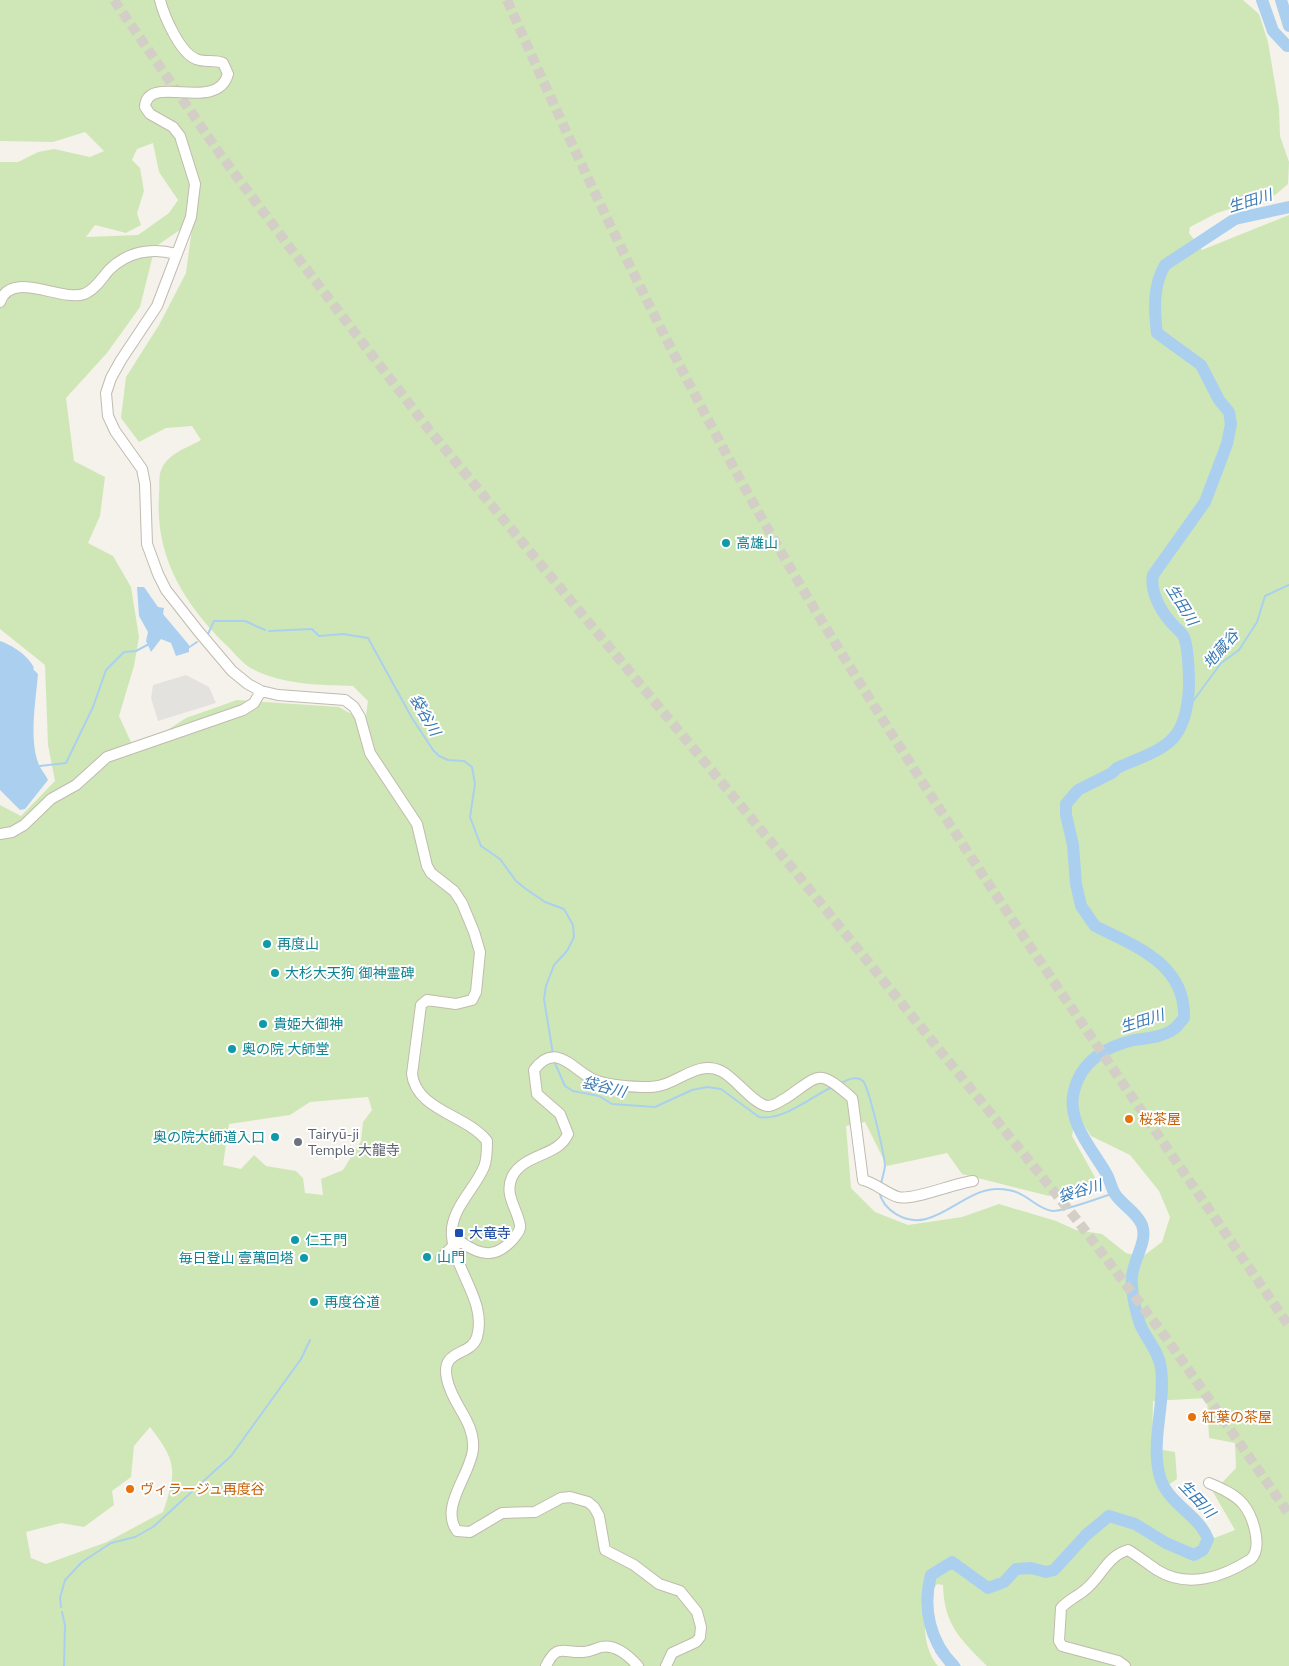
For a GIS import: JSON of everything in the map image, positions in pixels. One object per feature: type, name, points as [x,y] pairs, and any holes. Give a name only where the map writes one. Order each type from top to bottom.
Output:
[{"type":"street","points":[[160,0],[172,30],[190,55],[197,60],[216,60],[223,63],[228,74],[221,86],[205,93],[157,92],[149,95],[145,100],[145,107],[150,114],[172,127],[180,136],[193,172],[195,200],[191,217],[157,306],[111,378],[105,405],[115,431],[142,469],[145,484],[147,544],[166,590],[232,671],[261,691],[278,695],[345,700],[354,707],[360,717],[370,753],[417,824],[427,866],[431,873],[454,891],[462,903],[480,952],[476,992],[472,1000],[465,1003],[456,1004],[427,1000],[421,1005],[412,1074],[413,1085],[422,1097],[476,1129],[487,1141],[485,1166],[454,1217],[453,1246],[478,1310],[477,1337],[474,1342],[448,1360],[446,1365],[447,1380],[459,1409],[469,1422],[473,1443],[468,1468],[452,1507],[452,1525],[457,1531],[470,1532],[502,1513],[535,1512],[560,1498],[570,1497],[588,1502],[599,1516],[605,1550],[634,1565],[659,1584],[680,1591],[697,1612],[701,1627],[700,1637],[696,1642],[672,1653],[666,1666]]},
{"type":"street","points":[[0,302],[2,295],[11,288],[23,286],[66,294],[84,294],[97,285],[110,269],[134,252],[168,252],[176,254]]},
{"type":"street","points":[[0,834],[12,832],[24,825],[52,799],[76,785],[107,757],[243,710],[254,703],[261,691]]},
{"type":"street","points":[[440,1258],[453,1246],[462,1242],[474,1252],[488,1254],[505,1248],[518,1233],[520,1226],[509,1194],[512,1177],[529,1159],[554,1149],[564,1142],[568,1134],[560,1114],[537,1094],[535,1088],[534,1070],[546,1058],[568,1060],[578,1070],[597,1081],[650,1087],[670,1084],[698,1069],[720,1070],[731,1076],[758,1103],[767,1107],[776,1104],[821,1076],[837,1085],[852,1098],[863,1180],[872,1182],[899,1197],[908,1198],[955,1183],[973,1181]]},
{"type":"street","points":[[1125,1666],[1118,1661],[1062,1646],[1058,1642],[1061,1608],[1087,1589],[1118,1553],[1128,1550],[1169,1576],[1202,1580],[1215,1578],[1251,1559],[1255,1555],[1257,1539],[1243,1503],[1209,1483]]},
{"type":"street","points":[[546,1666],[558,1652],[565,1649],[580,1652],[602,1647],[628,1655],[638,1666]]},
{"type":"green space","points":[[0,0],[1243,0],[1259,14],[1268,42],[1279,108],[1280,136],[1289,162],[1288,184],[1275,195],[1217,213],[1190,227],[1189,233],[1202,250],[1289,215],[1289,1666],[987,1666],[955,1630],[946,1611],[943,1585],[937,1584],[930,1594],[926,1609],[925,1626],[927,1644],[933,1660],[938,1666],[0,1666],[0,805],[21,816],[55,781],[48,745],[45,665],[0,629],[0,162],[18,162],[38,152],[54,149],[90,157],[104,151],[85,132],[53,142],[0,141]],"holes":[[[153,143],[159,172],[178,200],[169,213],[138,235],[86,237],[95,225],[126,233],[141,225],[137,213],[144,191],[140,168],[132,160],[137,149]],[[193,221],[186,273],[159,325],[126,377],[121,418],[139,442],[166,428],[192,426],[201,440],[169,458],[161,471],[159,481],[159,517],[167,557],[174,576],[196,611],[246,665],[261,673],[286,681],[353,686],[368,701],[365,722],[339,707],[237,700],[186,718],[135,751],[119,716],[134,666],[139,637],[131,587],[113,556],[88,543],[100,516],[105,477],[74,461],[66,398],[107,353],[140,307],[155,247]],[[368,1097],[372,1110],[363,1122],[361,1141],[343,1170],[321,1179],[323,1195],[305,1193],[303,1178],[296,1171],[266,1166],[254,1155],[241,1169],[223,1165],[229,1124],[290,1115],[310,1102]],[[1076,1113],[1091,1136],[1130,1155],[1159,1191],[1170,1217],[1162,1242],[1142,1257],[1126,1253],[1102,1234],[1076,1230],[1056,1221],[999,1204],[962,1217],[908,1225],[875,1212],[851,1188],[846,1126],[865,1122],[887,1166],[947,1153],[962,1174],[1049,1196],[1102,1190],[1072,1136]],[[1207,1398],[1209,1438],[1235,1443],[1236,1468],[1213,1492],[1235,1530],[1209,1540],[1164,1488],[1177,1479],[1175,1452],[1152,1448],[1153,1401]],[[150,1427],[170,1458],[172,1467],[171,1486],[163,1512],[107,1542],[46,1564],[31,1558],[26,1532],[61,1523],[84,1527],[114,1505],[112,1491],[131,1477],[134,1446]]]},
{"type":"shaded area","points":[[186,675],[209,687],[216,703],[158,721],[151,698],[153,685]]},
{"type":"water","points":[[137,587],[144,587],[158,607],[164,608],[163,614],[189,645],[189,652],[176,656],[171,643],[161,639],[151,652],[146,641],[148,632],[139,616]]},
{"type":"water","points":[[0,641],[10,645],[24,655],[38,674],[34,746],[40,767],[48,780],[25,809],[20,810],[0,790]]},
{"type":"water","points":[[935,1643],[945,1647],[961,1666],[946,1666],[935,1652]]},
{"type":"waterway","name":"生田川","points":[[1262,0],[1273,31],[1287,46]]},
{"type":"waterway","name":"生田川","points":[[1281,0],[1289,26]]},
{"type":"waterway","name":"生田川","points":[[954,1666],[946,1657],[934,1635],[930,1624],[927,1600],[931,1575],[952,1562],[988,1588],[1004,1582],[1016,1569],[1031,1568],[1046,1572],[1054,1570],[1086,1535],[1109,1516],[1135,1524],[1166,1543],[1194,1555],[1203,1550],[1208,1539],[1198,1523],[1169,1494],[1160,1477],[1157,1463],[1157,1436],[1162,1395],[1161,1368],[1158,1356],[1140,1324],[1132,1287],[1133,1269],[1143,1239],[1142,1225],[1137,1216],[1114,1192],[1107,1175],[1077,1124],[1073,1102],[1077,1080],[1096,1056],[1114,1046],[1170,1032],[1184,1018],[1182,999],[1177,984],[1167,970],[1141,950],[1095,926],[1081,906],[1076,884],[1073,845],[1066,815],[1066,804],[1078,790],[1112,773],[1117,768],[1148,755],[1170,741],[1178,733],[1187,706],[1189,675],[1186,643],[1183,635],[1165,615],[1154,593],[1152,581],[1153,575],[1205,502],[1227,444],[1231,424],[1229,412],[1219,400],[1201,365],[1157,333],[1155,298],[1158,281],[1165,265],[1235,219],[1289,207]]},
{"type":"waterway","name":"地蔵谷","points":[[1188,708],[1221,663],[1239,650],[1257,622],[1265,596],[1289,585]]},
{"type":"waterway","points":[[208,634],[214,621],[245,621],[265,630]]},
{"type":"waterway","name":"袋谷川","points":[[269,631],[312,629],[319,636],[343,634],[368,638],[412,718],[433,750],[439,756],[448,760],[464,761],[472,767],[475,784],[470,817],[481,846],[500,859],[516,881],[526,889],[545,902],[564,909],[573,925],[574,937],[567,951],[554,965],[546,986],[544,999],[553,1054]]},
{"type":"waterway","points":[[188,648],[197,642]]},
{"type":"waterway","points":[[40,766],[66,763],[93,707],[106,670],[124,652],[136,651],[149,644]]},
{"type":"waterway","name":"袋谷川","points":[[554,1061],[565,1086],[573,1091],[599,1096],[612,1104],[655,1107],[692,1090],[707,1087],[721,1089],[759,1117],[768,1117],[787,1112],[832,1087]]},
{"type":"waterway","name":"袋谷川","points":[[841,1083],[858,1078],[866,1086],[884,1158],[885,1167],[881,1184]]},
{"type":"waterway","name":"袋谷川","points":[[879,1191],[885,1205],[890,1210],[903,1218],[911,1220],[935,1216],[969,1197],[987,1190],[996,1189],[1015,1192],[1052,1211],[1073,1207],[1114,1193]]},
{"type":"waterway","points":[[61,1607],[60,1598],[65,1580],[82,1562],[111,1543],[135,1537],[153,1527],[231,1456],[301,1359],[310,1340]]},
{"type":"waterway","points":[[62,1612],[65,1625],[64,1666]]},
{"type":"tunnel","points":[[114,0],[220,154],[430,431],[776,848],[1077,1220],[1167,1339],[1289,1514]]},
{"type":"tunnel","points":[[507,0],[577,155],[651,309],[730,461],[814,608],[870,700],[987,881],[1289,1326]]},
{"type":"place","name":"高雄山","points":[[726,543]]},
{"type":"place","name":"再度山","points":[[267,944]]},
{"type":"place","name":"大杉大天狗 御神霊碑","points":[[275,973]]},
{"type":"place","name":"貴姫大御神","points":[[263,1024]]},
{"type":"place","name":"奥の院 大師堂","points":[[232,1049]]},
{"type":"place","name":"桜茶屋","points":[[1129,1119]]},
{"type":"place","name":"奥の院大師道入口","points":[[275,1137]]},
{"type":"place","name":"Tairyū-ji Temple 大龍寺","points":[[298,1142]]},
{"type":"place","name":"大竜寺","points":[[459,1233]]},
{"type":"place","name":"仁王門","points":[[295,1240]]},
{"type":"place","name":"山門","points":[[427,1257]]},
{"type":"place","name":"毎日登山 壹萬回塔","points":[[304,1258]]},
{"type":"place","name":"再度谷道","points":[[314,1302]]},
{"type":"place","name":"紅葉の茶屋","points":[[1192,1417]]},
{"type":"place","name":"ヴィラージュ再度谷","points":[[130,1489]]}]
